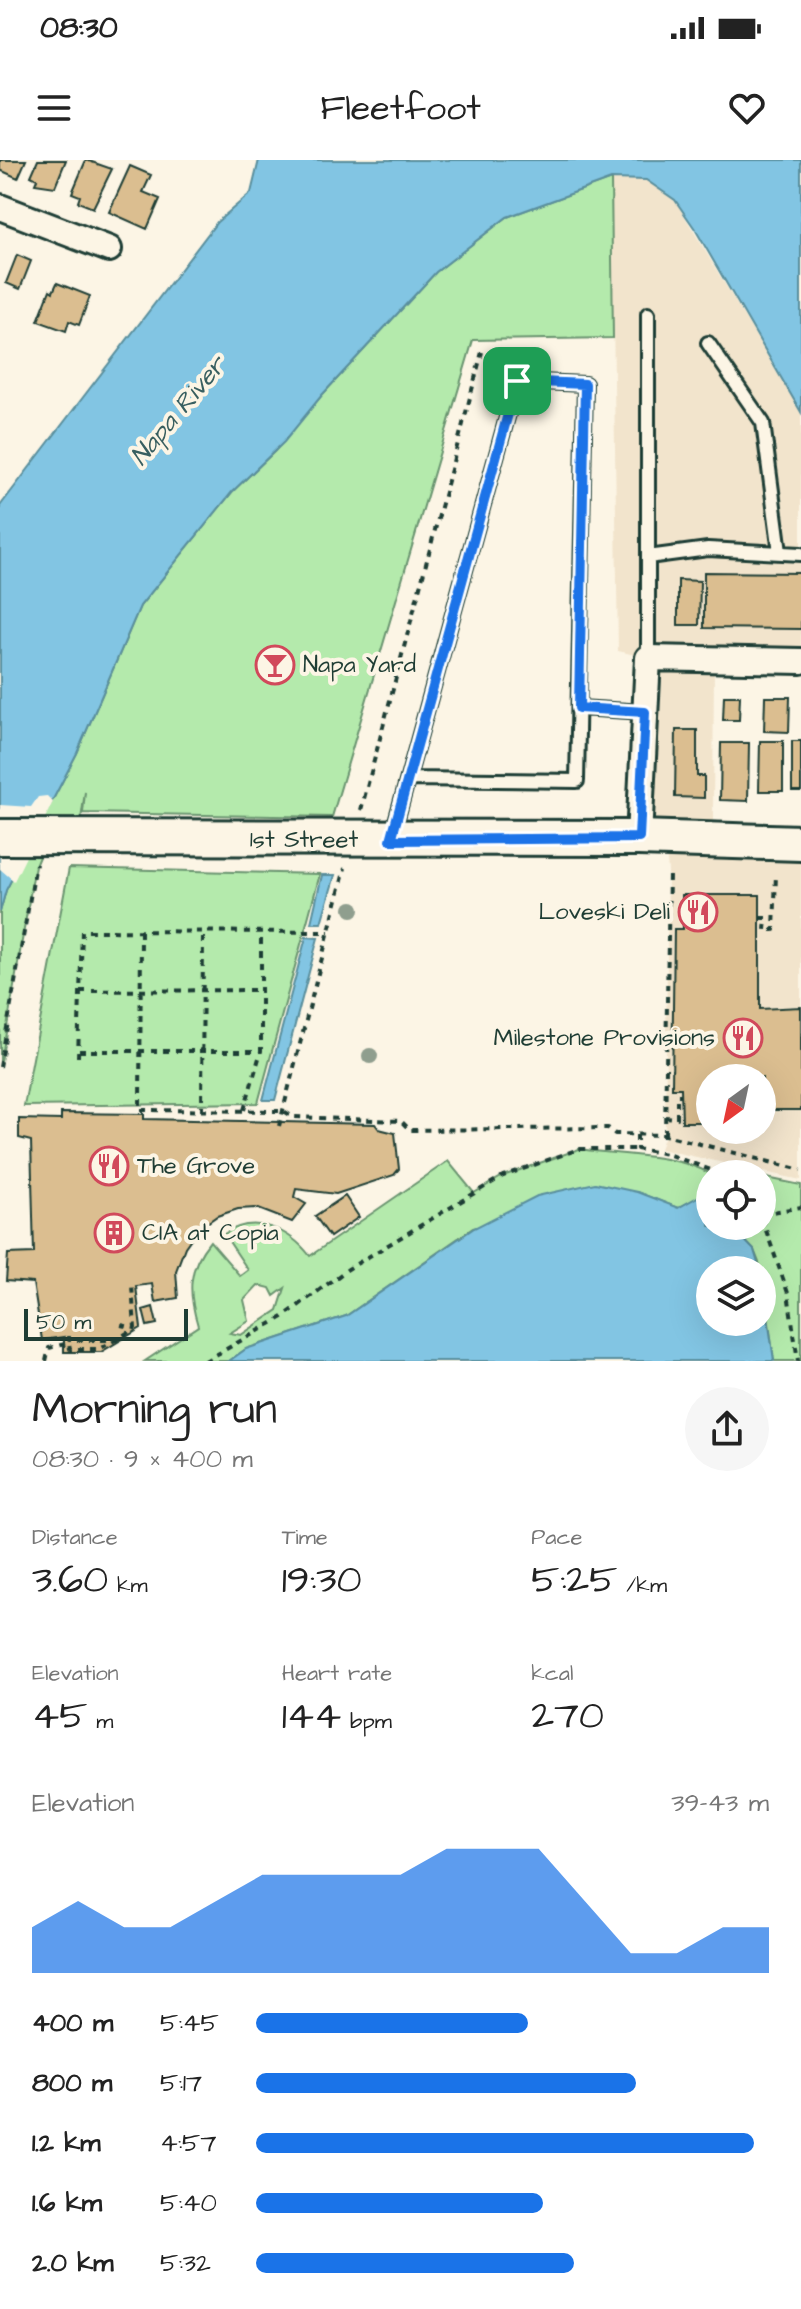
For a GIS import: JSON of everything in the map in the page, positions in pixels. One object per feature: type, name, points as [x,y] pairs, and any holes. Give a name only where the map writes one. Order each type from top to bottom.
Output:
[{"type":"main road","name":"1st Street","points":[[0,837],[40,840],[639,838],[801,843]]},
{"type":"street","points":[[0,207],[109,249]]},
{"type":"street","points":[[639,838],[648,658],[801,661]]},
{"type":"lane","points":[[648,314],[648,658]]},
{"type":"lane","points":[[708,343],[763,423],[780,552]]},
{"type":"lane","points":[[391,840],[517,381],[585,384],[577,781],[408,779]]},
{"type":"lane","points":[[648,557],[708,549],[801,554]]},
{"type":"lane","points":[[579,708],[645,712]]},
{"type":"path","points":[[358,818],[482,352]]},
{"type":"path","points":[[0,1067],[40,840]]},
{"type":"path","points":[[279,1126],[345,868]]},
{"type":"path","points":[[665,1135],[669,872]]},
{"type":"path","points":[[760,918],[766,918],[765,930],[774,930],[776,874]]},
{"type":"path","points":[[78,1057],[82,931],[329,932]]},
{"type":"path","points":[[141,931],[140,1110],[284,1111],[293,1117],[401,1121],[410,1130],[568,1131],[574,1126],[608,1128],[615,1134],[665,1135],[801,1170]]},
{"type":"path","points":[[202,1111],[203,931]]},
{"type":"path","points":[[244,1111],[261,1051],[261,932]]},
{"type":"path","points":[[80,991],[261,990]]},
{"type":"path","points":[[79,1051],[261,1051]]},
{"type":"path","points":[[665,1117],[677,1118],[677,1095],[682,1095]]},
{"type":"path","points":[[637,1135],[637,1149]]},
{"type":"path","points":[[205,1361],[283,1317],[348,1269],[503,1176],[579,1149],[637,1149],[667,1154],[696,1165]]},
{"type":"path","points":[[776,1213],[801,1207]]},
{"type":"path","points":[[770,1240],[788,1293],[798,1361]]},
{"type":"path","points":[[132,1286],[135,1328]]},
{"type":"path","points":[[121,1325],[135,1328]]},
{"type":"path","points":[[46,1361],[49,1348],[56,1344],[69,1343],[70,1349],[99,1349],[135,1328]]},
{"type":"path","points":[[69,1336],[69,1340],[116,1340]]},
{"type":"shaded area","points":[[611,179],[646,179],[675,200],[801,412],[801,661],[714,659],[713,823],[801,841],[801,1180],[776,1175],[776,1160],[710,1160],[660,1149],[665,1135],[668,871],[665,839],[639,838],[648,658],[618,651]]},
{"type":"green space","points":[[611,179],[613,338],[473,340],[332,817],[83,813],[85,792],[78,840],[46,840],[35,866],[0,1067],[0,912],[6,890],[77,753],[140,606],[232,492],[275,451],[322,395],[436,272],[507,217]]},
{"type":"green space","points":[[69,868],[320,874],[258,1103],[24,1106]]},
{"type":"green space","points":[[579,1149],[646,1156],[696,1167],[696,1199],[678,1208],[637,1192],[473,1228],[346,1316],[246,1349],[229,1361],[145,1361],[198,1326],[191,1292],[193,1271],[210,1241],[240,1276],[248,1270],[224,1234],[236,1228],[248,1225],[271,1227],[292,1239],[310,1256],[448,1161],[474,1193],[503,1176]],"holes":[[[258,1285],[270,1288],[274,1296],[285,1288],[278,1310],[241,1335],[230,1333],[249,1321],[244,1300]]]},
{"type":"green space","points":[[776,1180],[801,1185],[801,1361],[774,1361],[771,1336],[776,1336],[776,1256],[756,1256],[744,1240],[776,1240]]},
{"type":"water","name":"Napa River","points":[[259,160],[801,160],[801,412],[695,229],[675,200],[646,180],[611,179],[507,217],[436,272],[322,395],[284,442],[232,492],[140,606],[77,753],[6,890],[0,912],[0,506],[217,222],[251,193]]},
{"type":"water","points":[[322,875],[335,875],[321,923],[311,923]]},
{"type":"water","points":[[306,937],[318,938],[275,1100],[263,1100]]},
{"type":"water","points":[[595,1183],[637,1192],[678,1208],[696,1198],[696,1240],[744,1240],[756,1256],[696,1256],[696,1336],[771,1336],[774,1361],[229,1361],[246,1349],[346,1316],[474,1228],[537,1196]]},
{"type":"pier","points":[[47,796],[53,802],[14,881],[0,869],[0,805],[31,807],[38,797]]},
{"type":"building","points":[[0,160],[26,160],[18,178],[0,170]]},
{"type":"building","points":[[38,160],[66,160],[55,187],[35,184],[37,179],[31,176]]},
{"type":"building","points":[[86,160],[112,169],[93,208],[78,202],[80,196],[72,193]]},
{"type":"building","points":[[130,166],[151,175],[143,192],[160,199],[147,229],[109,212]]},
{"type":"building","points":[[17,255],[31,261],[20,289],[6,283]]},
{"type":"building","points":[[57,283],[90,296],[79,325],[69,321],[66,331],[38,321],[50,290],[53,292]]},
{"type":"building","points":[[704,572],[801,573],[801,629],[704,628]]},
{"type":"building","points":[[678,580],[700,581],[699,625],[678,625]]},
{"type":"building","points":[[724,696],[740,696],[739,720],[723,720]]},
{"type":"building","points":[[765,697],[790,697],[789,732],[764,731]]},
{"type":"building","points":[[676,730],[697,730],[697,776],[704,776],[704,798],[675,797]]},
{"type":"building","points":[[760,741],[783,741],[783,791],[759,791]]},
{"type":"building","points":[[792,741],[801,741],[801,791],[792,791]]},
{"type":"building","points":[[721,743],[749,743],[748,801],[720,800]]},
{"type":"building","points":[[682,895],[760,895],[760,1009],[801,1007],[801,1110],[776,1110],[776,1064],[696,1064],[696,1122],[682,1122],[681,1088],[672,1088],[674,929],[683,929]]},
{"type":"building","name":"CIA at Copia","points":[[61,1113],[144,1114],[144,1119],[375,1124],[379,1129],[395,1133],[399,1169],[394,1175],[336,1194],[296,1189],[294,1197],[306,1204],[292,1222],[256,1208],[238,1209],[217,1216],[197,1230],[185,1247],[176,1271],[178,1298],[155,1302],[152,1284],[136,1286],[141,1328],[101,1352],[64,1352],[64,1337],[42,1340],[33,1283],[6,1281],[8,1254],[34,1253],[31,1141],[19,1138],[19,1119],[61,1120]]},
{"type":"building","points":[[345,1196],[359,1217],[330,1237],[315,1216]]},
{"type":"building","points":[[153,1307],[157,1324],[147,1326],[143,1310]]},
{"type":"place","name":"Napa Yard","points":[[275,665]]},
{"type":"place","name":"Loveski Deli","points":[[698,912]]},
{"type":"place","name":"Milestone Provisions","points":[[743,1038]]},
{"type":"place","name":"The Grove","points":[[109,1166]]},
{"type":"place","name":"CIA at Copia","points":[[114,1233]]},
{"type":"route","points":[[517,381],[585,384],[579,708],[645,712],[639,838],[391,840],[408,779],[517,381]]}]
